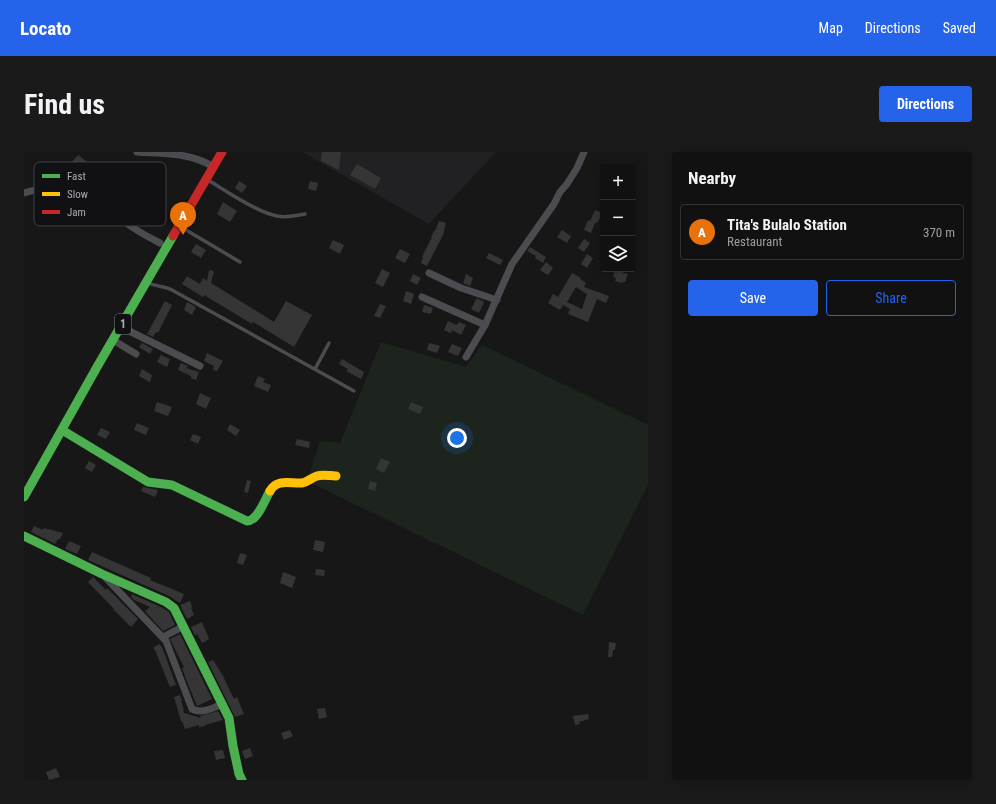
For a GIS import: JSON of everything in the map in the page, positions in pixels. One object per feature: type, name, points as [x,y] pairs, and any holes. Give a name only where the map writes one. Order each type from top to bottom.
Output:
[{"type":"main road","name":"1","points":[[24,480],[62,424],[180,226],[207,179],[213,152]]},
{"type":"main road","name":"1","points":[[24,497],[160,244],[211,165],[222,152]]},
{"type":"main road","points":[[62,424],[148,482],[172,485],[247,521],[251,521],[256,517],[272,487],[276,484],[280,482],[305,483],[318,476],[336,476]]},
{"type":"main road","points":[[24,536],[102,574],[171,605],[184,626],[230,722],[233,746],[239,774],[242,780]]},
{"type":"street","points":[[137,152],[187,156],[211,165]]},
{"type":"street","points":[[466,357],[486,324],[512,264],[554,204],[560,192],[567,184],[577,168],[584,152]]},
{"type":"street","points":[[24,193],[34,191]]},
{"type":"street","points":[[130,226],[160,244]]},
{"type":"street","points":[[429,273],[461,288],[496,300]]},
{"type":"street","points":[[422,297],[486,324]]},
{"type":"street","points":[[121,326],[200,366]]},
{"type":"street","points":[[113,340],[136,354]]},
{"type":"street","points":[[102,574],[163,637],[169,647],[192,709],[197,711],[206,710],[222,704]]},
{"type":"street","points":[[163,637],[184,626]]},
{"type":"lane","points":[[207,179],[242,200],[276,216],[285,217],[305,214]]},
{"type":"lane","points":[[180,226],[240,262]]},
{"type":"lane","points":[[146,282],[153,286],[166,287],[172,290],[354,391]]},
{"type":"lane","points":[[315,369],[329,343]]},
{"type":"shaded area","points":[[302,152],[496,152],[429,224]]},
{"type":"shaded area","points":[[381,342],[466,367],[482,345],[648,425],[648,485],[583,615],[307,481],[320,441],[340,443]]},
{"type":"building","points":[[322,152],[341,152],[339,170],[321,161]]},
{"type":"building","points":[[78,155],[86,161],[85,162],[72,162]]},
{"type":"building","points":[[357,164],[381,178],[375,189],[350,175]]},
{"type":"building","points":[[239,181],[247,186],[242,193],[235,188]]},
{"type":"building","points":[[310,181],[318,183],[316,191],[308,189]]},
{"type":"building","points":[[223,202],[237,211],[230,222],[217,214]]},
{"type":"building","points":[[595,210],[600,212],[600,218],[598,222],[595,223],[591,233],[584,230],[588,220],[590,221]]},
{"type":"building","points":[[439,221],[446,223],[443,235],[427,266],[421,263],[422,257]]},
{"type":"building","points":[[562,230],[571,236],[567,243],[557,237]]},
{"type":"building","points":[[584,239],[590,243],[584,252],[578,248]]},
{"type":"building","points":[[333,240],[344,245],[340,254],[329,248]]},
{"type":"building","points":[[196,244],[206,250],[201,258],[191,252]]},
{"type":"building","points":[[530,247],[546,257],[543,263],[535,258],[536,256],[527,251]]},
{"type":"building","points":[[400,249],[410,254],[405,263],[395,258]]},
{"type":"building","points":[[489,253],[503,260],[500,265],[486,258]]},
{"type":"building","points":[[587,254],[593,258],[587,268],[581,264]]},
{"type":"building","points":[[546,262],[553,268],[548,275],[540,270]]},
{"type":"building","points":[[382,269],[390,273],[383,287],[375,283]]},
{"type":"building","points":[[209,270],[214,271],[211,283],[274,322],[286,301],[312,315],[294,347],[253,322],[252,324],[204,295],[203,297],[182,284],[187,276],[200,284],[203,278],[207,281]]},
{"type":"building","points":[[614,272],[628,274],[625,282],[622,283],[615,281],[616,278],[613,277]]},
{"type":"building","points":[[572,273],[586,283],[584,287],[609,296],[606,303],[597,299],[588,322],[568,314],[570,309],[563,305],[560,310],[548,303],[553,294],[558,297]],"holes":[[[576,287],[587,294],[582,309],[567,302]]]},
{"type":"building","points":[[413,274],[421,278],[417,285],[410,281]]},
{"type":"building","points":[[466,274],[473,278],[470,286],[463,283]]},
{"type":"building","points":[[406,291],[414,294],[411,304],[403,301]]},
{"type":"building","points":[[477,298],[484,302],[479,313],[471,309]]},
{"type":"building","points":[[165,301],[172,305],[158,333],[156,332],[153,337],[147,334]]},
{"type":"building","points":[[187,302],[196,307],[192,315],[184,310]]},
{"type":"building","points":[[380,304],[386,306],[380,318],[374,316]]},
{"type":"building","points":[[424,305],[433,308],[431,314],[422,312]]},
{"type":"building","points":[[448,321],[457,325],[459,322],[466,325],[461,335],[452,330],[451,333],[444,330]]},
{"type":"building","points":[[142,343],[153,349],[150,354],[139,347]]},
{"type":"building","points":[[429,343],[440,346],[437,353],[427,350]]},
{"type":"building","points":[[452,344],[462,348],[458,356],[448,352]]},
{"type":"building","points":[[207,353],[223,361],[217,371],[213,370],[214,366],[204,361]]},
{"type":"building","points":[[161,355],[170,359],[167,367],[157,362]]},
{"type":"building","points":[[342,359],[364,372],[361,379],[346,371],[348,369],[339,364]]},
{"type":"building","points":[[181,363],[188,366],[186,368],[199,372],[196,380],[178,370]]},
{"type":"building","points":[[142,369],[152,375],[150,382],[139,376]]},
{"type":"building","points":[[258,376],[265,379],[263,382],[271,385],[268,392],[254,386]]},
{"type":"building","points":[[200,393],[211,398],[206,409],[196,404]]},
{"type":"building","points":[[157,402],[172,407],[168,416],[154,411]]},
{"type":"building","points":[[411,402],[423,407],[420,414],[408,409]]},
{"type":"building","points":[[137,423],[149,428],[146,435],[134,430]]},
{"type":"building","points":[[230,424],[240,430],[236,436],[227,430]]},
{"type":"building","points":[[101,428],[110,432],[106,439],[97,435]]},
{"type":"building","points":[[193,434],[201,437],[198,444],[190,440]]},
{"type":"building","points":[[297,439],[310,442],[309,448],[295,445]]},
{"type":"building","points":[[381,458],[390,462],[384,473],[376,469]]},
{"type":"building","points":[[89,461],[96,465],[92,472],[85,468]]},
{"type":"building","points":[[247,480],[251,481],[248,493],[244,492]]},
{"type":"building","points":[[370,481],[377,483],[375,491],[368,489]]},
{"type":"building","points":[[143,487],[158,490],[155,497],[141,491]]},
{"type":"building","points":[[34,526],[43,530],[44,528],[63,533],[55,544],[31,532]]},
{"type":"building","points":[[315,540],[325,542],[323,552],[313,550]]},
{"type":"building","points":[[69,541],[81,546],[77,554],[65,549]]},
{"type":"building","points":[[92,552],[151,578],[150,580],[184,594],[180,603],[169,596],[88,560]]},
{"type":"building","points":[[240,553],[247,555],[243,565],[237,563]]},
{"type":"building","points":[[316,569],[325,570],[324,576],[315,575]]},
{"type":"building","points":[[283,572],[296,577],[292,588],[280,583]]},
{"type":"building","points":[[93,577],[106,590],[107,588],[138,619],[131,627],[88,582]]},
{"type":"building","points":[[132,594],[169,612],[175,625],[163,631],[145,611],[150,607],[134,600],[131,597]]},
{"type":"building","points":[[190,601],[194,615],[187,619],[180,605]]},
{"type":"building","points":[[202,622],[209,639],[202,643],[197,634],[195,636],[191,627]]},
{"type":"building","points":[[180,634],[212,699],[197,706],[182,668],[184,667],[170,639]]},
{"type":"building","points":[[609,642],[616,643],[612,657],[608,657]]},
{"type":"building","points":[[159,644],[162,647],[176,685],[170,687],[153,648]]},
{"type":"building","points":[[213,660],[222,674],[234,699],[237,697],[244,714],[235,717],[208,662]]},
{"type":"building","points":[[180,695],[184,713],[201,718],[200,716],[218,711],[223,720],[205,726],[199,727],[199,725],[185,729],[174,697]]},
{"type":"building","points":[[325,708],[327,717],[319,719],[317,709]]},
{"type":"building","points":[[588,714],[589,719],[575,725],[573,716]]},
{"type":"building","points":[[290,730],[293,736],[284,740],[281,733]]},
{"type":"building","points":[[250,748],[253,756],[245,759],[242,751]]},
{"type":"building","points":[[223,750],[225,758],[216,760],[214,751]]},
{"type":"building","points":[[56,768],[60,777],[49,780],[46,772]]},
{"type":"traffic: fast","points":[[24,497],[173,236]]},
{"type":"traffic: fast","points":[[62,430],[148,482],[172,485],[247,521],[251,520],[258,514],[270,491]]},
{"type":"traffic: fast","points":[[24,536],[102,574],[166,602],[174,608],[229,718],[233,746],[239,774],[242,780]]},
{"type":"traffic: slow","points":[[270,491],[276,484],[284,482],[302,483],[319,475],[336,476]]},
{"type":"traffic: jam","points":[[173,236],[222,152]]},
{"type":"place","name":"Tita's Bulalo Station","points":[[183,235]]}]
